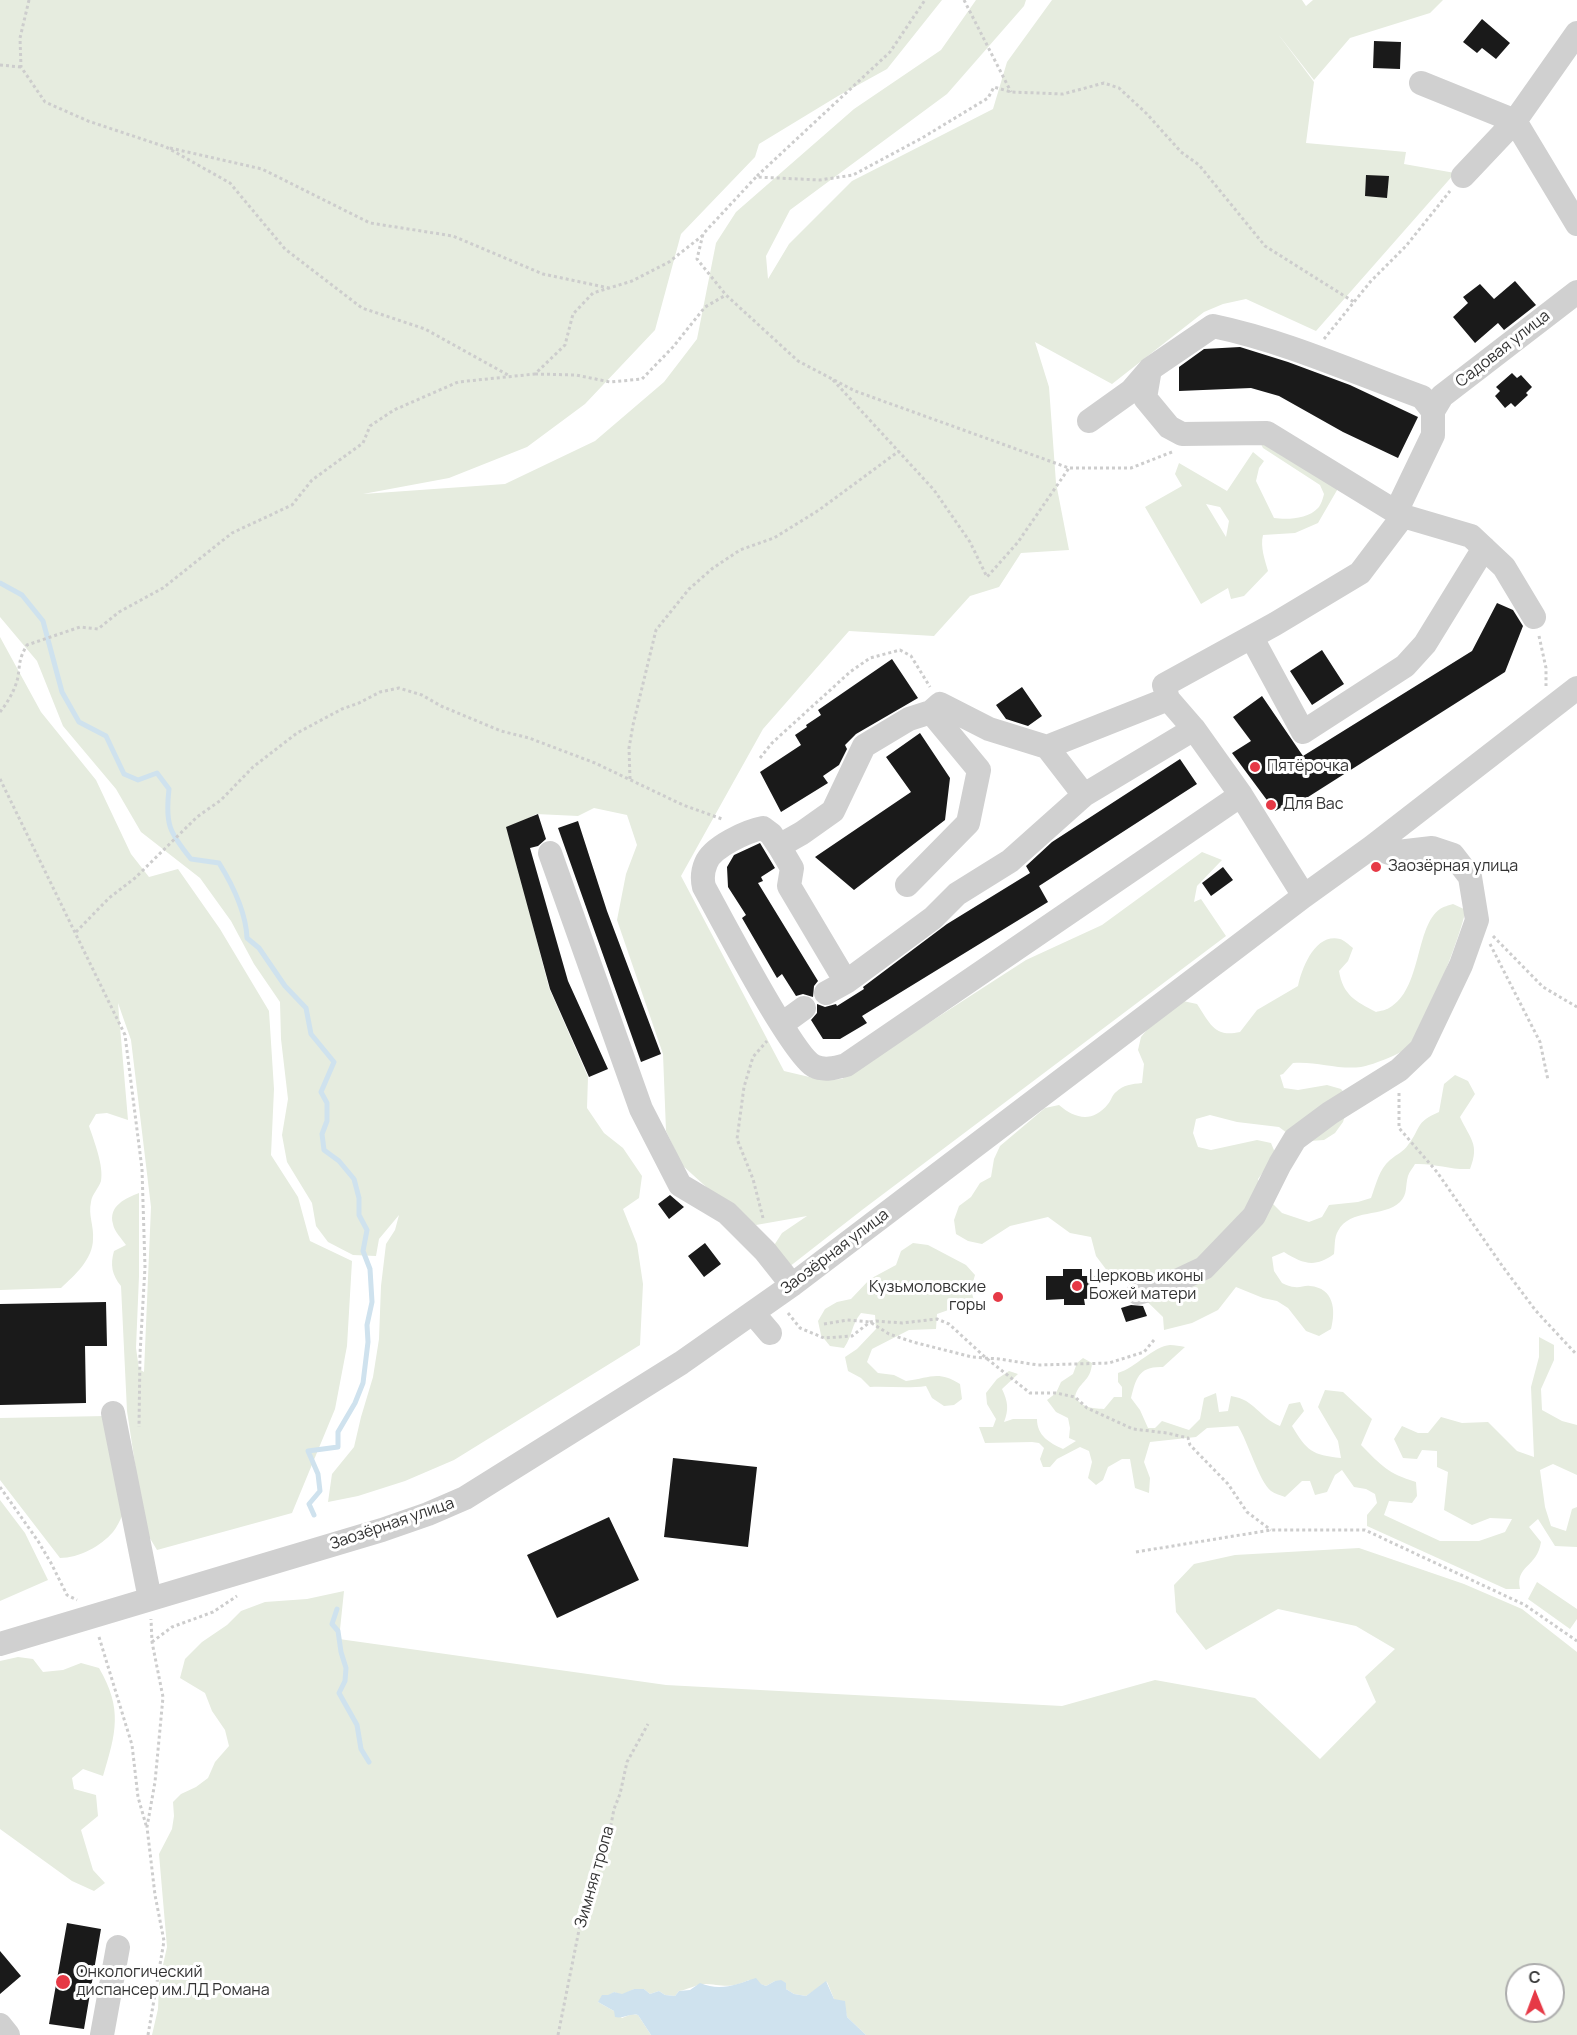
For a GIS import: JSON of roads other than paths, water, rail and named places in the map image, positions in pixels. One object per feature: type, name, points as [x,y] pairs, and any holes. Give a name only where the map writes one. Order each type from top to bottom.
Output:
[{"type":"street","points":[[1463,176],[1515,121],[1577,33]]},
{"type":"street","points":[[1421,83],[1515,121],[1577,224]]},
{"type":"street","name":"Садовая улица","points":[[1433,411],[1442,396],[1577,292]]},
{"type":"street","points":[[1089,421],[1131,391],[1149,369],[1213,326],[1252,334],[1422,397],[1433,411],[1433,435],[1400,514],[1360,573],[1252,638],[1164,685],[1168,699],[1194,729],[1241,795],[1304,896]]},
{"type":"street","points":[[1149,369],[1145,398],[1169,427],[1182,434],[1267,434],[1400,514],[1471,536],[1504,567],[1534,617]]},
{"type":"street","points":[[1252,638],[1303,732],[1404,666],[1425,644],[1484,548]]},
{"type":"street","name":"Заозёрная улица","points":[[0,1644],[382,1530],[428,1515],[465,1498],[681,1364],[753,1313],[1372,847],[1577,688]]},
{"type":"street","points":[[1047,747],[1168,699]]},
{"type":"street","points":[[779,846],[833,811],[864,747],[909,719],[936,708],[989,729],[1047,747],[1084,795]]},
{"type":"street","points":[[907,885],[968,823],[979,770],[936,708]]},
{"type":"street","points":[[1194,729],[1084,795],[1010,861],[957,894],[933,918],[836,988],[789,886],[792,868],[771,834],[763,828],[754,830],[720,847],[706,861],[702,878],[704,887],[782,1024],[805,1059],[814,1066],[823,1068],[846,1065],[1241,795]]},
{"type":"street","points":[[1138,1293],[1168,1285],[1204,1268],[1254,1216],[1295,1139],[1330,1113],[1399,1070],[1421,1049],[1427,1038],[1461,965],[1477,920],[1470,877],[1453,855],[1432,848],[1389,853],[1372,847]]},
{"type":"street","points":[[550,853],[640,1109],[670,1166],[681,1185],[727,1213],[765,1251],[783,1291]]},
{"type":"street","points":[[782,1024],[804,1008]]},
{"type":"street","points":[[753,1313],[770,1333]]},
{"type":"street","points":[[113,1413],[150,1599]]},
{"type":"street","points":[[102,2035],[118,1947]]},
{"type":"street","points":[[0,2025],[8,2035]]},
{"type":"water","points":[[756,1978],[766,1986],[781,1980],[786,1983],[786,1989],[794,1994],[806,1996],[826,1981],[834,1999],[845,2001],[847,2017],[866,2035],[651,2035],[638,2015],[615,2017],[614,2011],[598,2002],[602,1995],[614,1992],[622,1994],[634,1989],[644,1989],[650,1994],[659,1991],[665,1995],[675,1996],[679,1991],[690,1990],[700,1983],[722,1987]]},
{"type":"waterway","points":[[0,583],[22,595],[43,621],[62,692],[79,722],[106,736],[124,774],[138,780],[157,773],[169,789],[168,819],[173,834],[191,859],[219,863],[238,899],[247,938],[259,948],[285,986],[306,1008],[311,1034],[334,1062],[321,1092],[327,1103],[327,1121],[322,1134],[324,1150],[339,1161],[354,1179],[359,1198],[359,1215],[367,1230],[363,1251],[370,1269],[372,1302],[367,1325],[368,1342],[363,1383],[355,1403],[338,1432],[338,1447],[308,1451],[318,1474],[320,1491],[309,1504],[314,1515]]},
{"type":"waterway","points":[[337,1609],[332,1624],[338,1631],[346,1668],[345,1681],[339,1693],[357,1725],[361,1749],[369,1762]]},
{"type":"place","name":"Пятёрочка","points":[[1255,767]]},
{"type":"place","name":"Для Вас","points":[[1271,805]]},
{"type":"place","name":"Заозёрная улица","points":[[1376,867]]},
{"type":"place","name":"Церковь иконы Божей матери","points":[[1077,1286]]},
{"type":"place","name":"Кузьмоловские горы","points":[[998,1297]]},
{"type":"place","name":"Онкологический диспансер им.ЛД Романа","points":[[63,1982]]}]
